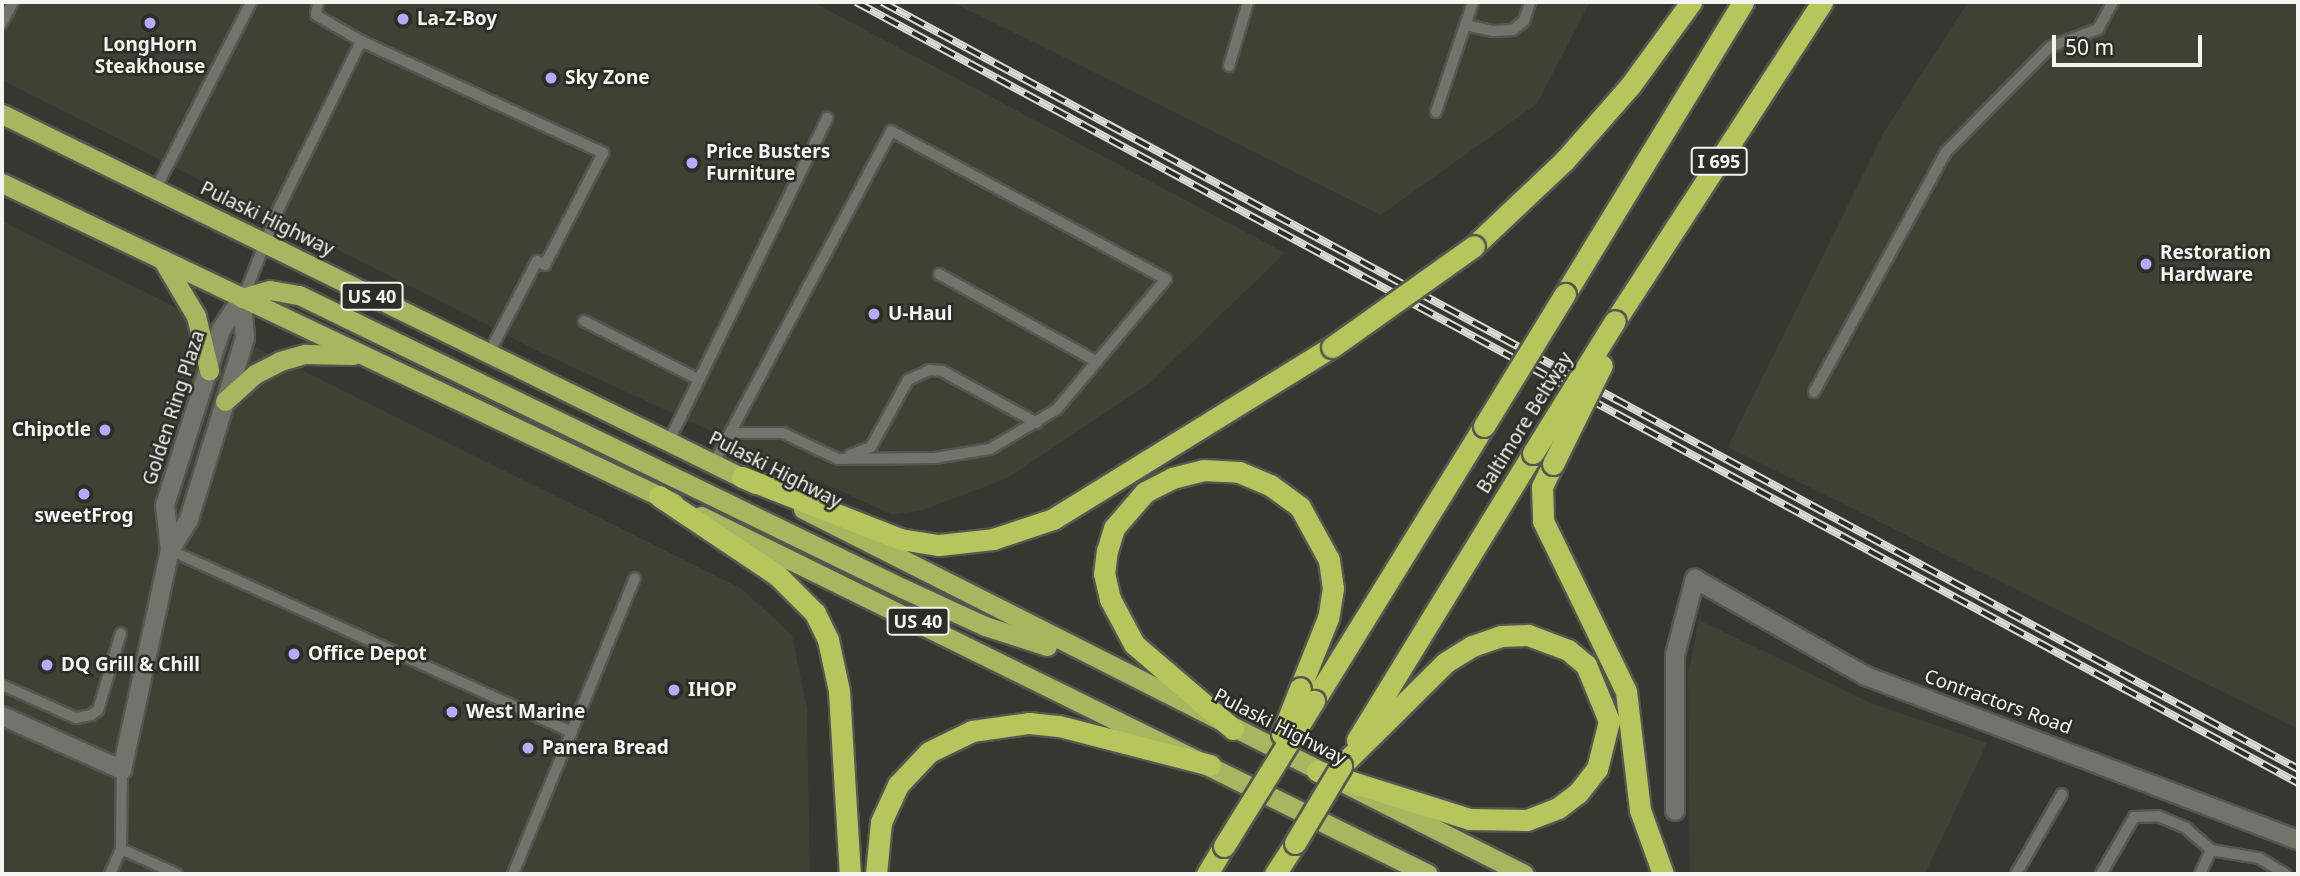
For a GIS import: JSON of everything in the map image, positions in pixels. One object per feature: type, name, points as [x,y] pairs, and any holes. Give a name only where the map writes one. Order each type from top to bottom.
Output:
[{"type":"highway","points":[[742,477],[900,539],[939,545],[993,539],[1053,519],[1332,347],[1474,246],[1564,161],[1630,86],[1691,2]]},
{"type":"highway","name":"Baltimore Beltway","points":[[1207,874],[1265,778],[1307,694],[1484,426],[1743,2]]},
{"type":"highway","name":"I 695","points":[[1619,322],[1646,275],[1822,2]]},
{"type":"highway","name":"Pulaski Highway","points":[[2,114],[714,463],[1108,666],[1524,874]]},
{"type":"highway","name":"US 40","points":[[2,183],[659,496],[1428,874]]},
{"type":"highway","points":[[162,259],[196,316],[209,370]]},
{"type":"highway","points":[[242,298],[270,290],[299,295],[902,588],[985,626],[1108,666]]},
{"type":"highway","points":[[1619,322],[1542,487],[1543,521],[1626,691],[1640,810],[1663,874]]},
{"type":"highway","name":"Baltimore Beltway","points":[[1372,728],[1533,453],[1619,322]]},
{"type":"highway","points":[[225,401],[255,374],[280,361],[305,354],[364,355]]},
{"type":"highway","points":[[1233,729],[1135,644],[1110,598],[1104,574],[1114,528],[1145,492],[1172,478],[1203,470],[1239,472],[1270,485],[1300,507],[1329,560],[1333,588],[1328,618],[1307,694]]},
{"type":"highway","points":[[659,496],[777,575],[815,613],[828,640],[839,691],[850,874]]},
{"type":"highway","points":[[1281,872],[1295,843],[1341,766],[1372,728],[1472,646],[1501,636],[1528,635],[1553,641],[1586,665],[1609,721],[1597,769],[1578,793],[1558,808],[1527,820],[1469,819],[1317,771]]},
{"type":"highway","points":[[876,874],[881,822],[898,785],[929,752],[972,731],[1029,723],[1059,726],[1210,765]]},
{"type":"street","name":"Golden Ring Plaza","points":[[122,770],[170,550],[165,505],[221,330],[242,298]]},
{"type":"street","name":"Golden Ring Plaza","points":[[170,550],[189,519],[245,338],[242,298]]},
{"type":"street","name":"Contractors Road","points":[[1675,811],[1675,655],[1695,579],[1866,676],[2298,840]]},
{"type":"street","points":[[2,716],[122,770]]},
{"type":"lane","points":[[2,23],[13,2]]},
{"type":"lane","points":[[155,190],[251,2]]},
{"type":"lane","points":[[318,2],[316,15],[361,41],[603,153],[545,265],[537,261],[489,353]]},
{"type":"lane","points":[[1229,66],[1248,2]]},
{"type":"lane","points":[[1436,112],[1473,2]]},
{"type":"lane","points":[[1465,25],[1493,32],[1513,30],[1524,21],[1530,2]]},
{"type":"lane","points":[[1814,392],[1946,152],[2050,47],[2098,29],[2113,2]]},
{"type":"lane","points":[[242,298],[265,243],[361,41]]},
{"type":"lane","points":[[669,442],[827,118]]},
{"type":"lane","points":[[714,463],[891,131],[1166,279],[1057,409],[990,449],[935,458],[838,458],[783,433],[731,433]]},
{"type":"lane","points":[[939,274],[1097,362]]},
{"type":"lane","points":[[584,321],[698,379]]},
{"type":"lane","points":[[838,458],[871,447],[908,380],[929,370],[942,371],[1037,423]]},
{"type":"lane","points":[[170,550],[572,732]]},
{"type":"lane","points":[[513,874],[635,578]]},
{"type":"lane","points":[[2,685],[76,718],[92,715],[98,710],[121,633]]},
{"type":"lane","points":[[110,874],[121,849],[122,770]]},
{"type":"lane","points":[[2016,874],[2062,794]]},
{"type":"lane","points":[[2101,874],[2134,817],[2158,816],[2170,820],[2211,850],[2259,858],[2286,874]]},
{"type":"lane","points":[[121,849],[177,874]]},
{"type":"lane","points":[[2200,874],[2211,850]]},
{"type":"shaded area","points":[[2,2],[813,2],[1285,253],[1151,382],[1008,478],[923,510],[892,515],[542,353],[2,80]]},
{"type":"shaded area","points":[[952,2],[1590,2],[1537,104],[1381,215]]},
{"type":"shaded area","points":[[1968,2],[2298,2],[2298,729],[1728,447],[1884,132]]},
{"type":"shaded area","points":[[2,221],[741,588],[792,635],[807,709],[810,874],[2,874]]},
{"type":"shaded area","points":[[1699,620],[1871,703],[1987,743],[1925,874],[1690,874],[1688,675]]},
{"type":"railway","points":[[856,2],[2298,783]]},
{"type":"railway","points":[[882,2],[2298,769]]},
{"type":"place","name":"La-Z-Boy","points":[[403,19]]},
{"type":"place","name":"LongHorn Steakhouse","points":[[150,23]]},
{"type":"place","name":"Sky Zone","points":[[551,78]]},
{"type":"place","name":"Price Busters Furniture","points":[[692,163]]},
{"type":"place","name":"Restoration Hardware","points":[[2146,264]]},
{"type":"place","name":"U-Haul","points":[[874,314]]},
{"type":"place","name":"Chipotle","points":[[105,430]]},
{"type":"place","name":"sweetFrog","points":[[84,494]]},
{"type":"place","name":"Office Depot","points":[[294,654]]},
{"type":"place","name":"DQ Grill & Chill","points":[[47,665]]},
{"type":"place","name":"IHOP","points":[[674,690]]},
{"type":"place","name":"West Marine","points":[[452,712]]},
{"type":"place","name":"Panera Bread","points":[[528,748]]}]
